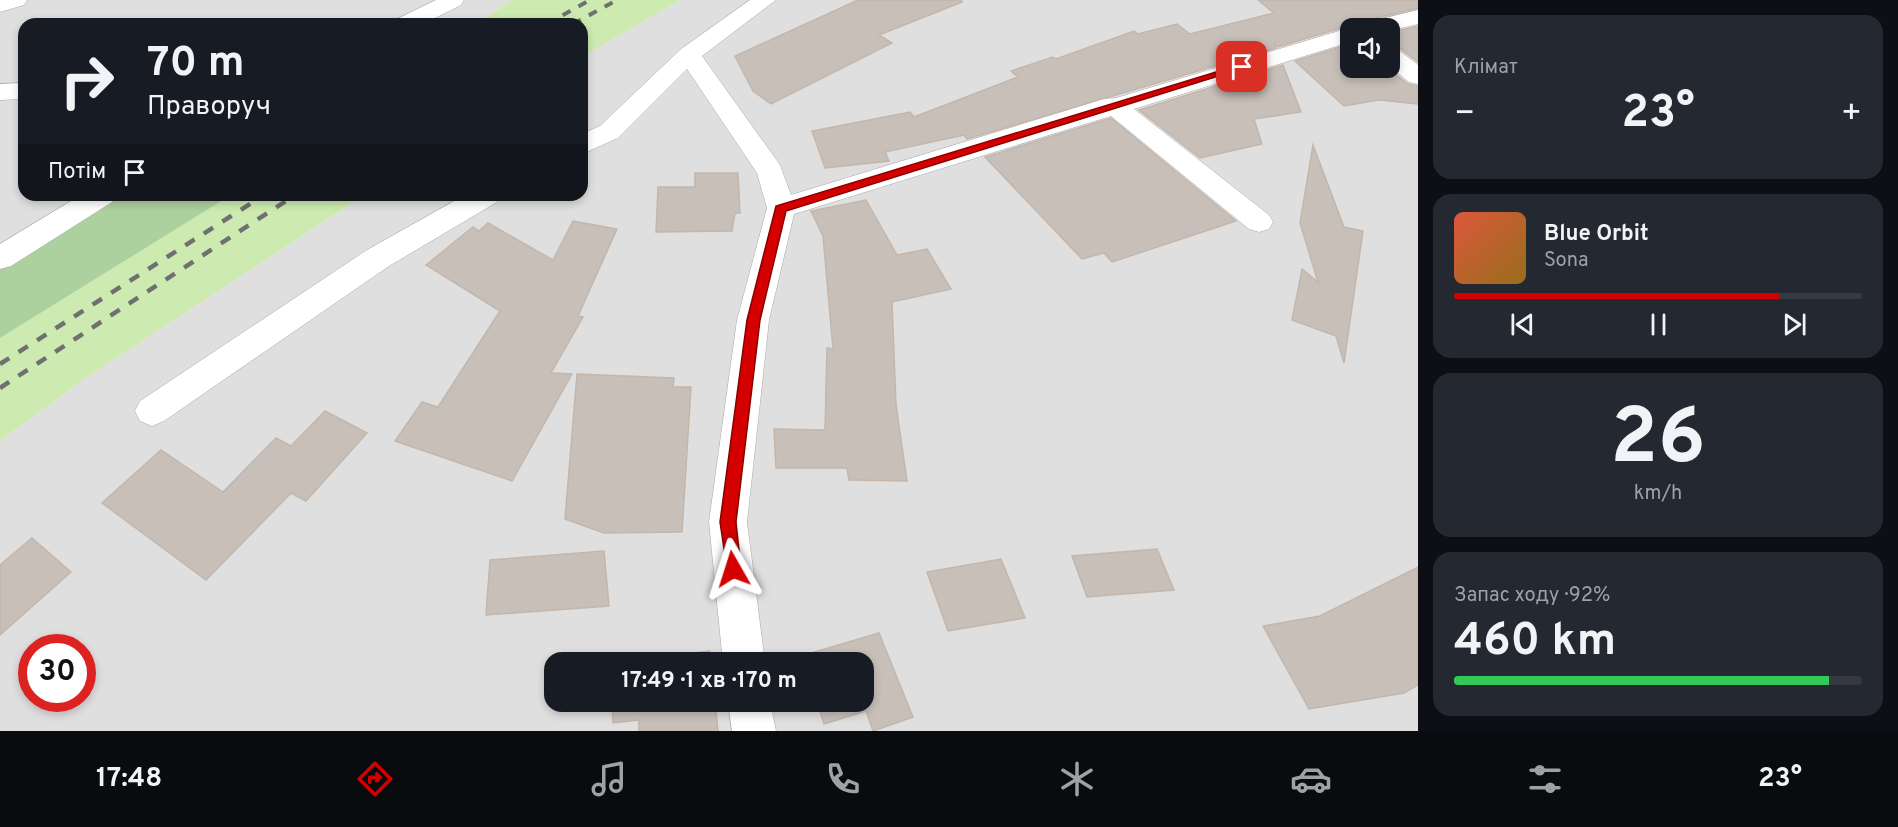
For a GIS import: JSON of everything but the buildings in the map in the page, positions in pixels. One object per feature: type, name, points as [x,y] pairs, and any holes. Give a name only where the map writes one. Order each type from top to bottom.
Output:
[{"type":"street","points":[[0,5],[16,0]]},
{"type":"street","points":[[417,18],[453,0]]},
{"type":"street","points":[[588,142],[609,132],[689,54],[765,0]]},
{"type":"street","points":[[1400,21],[1418,16]]},
{"type":"street","points":[[780,208],[1113,105],[1340,38]]},
{"type":"street","points":[[689,54],[770,172],[780,208],[753,320],[728,522],[743,652]]},
{"type":"street","points":[[1400,63],[1418,77]]},
{"type":"street","points":[[0,92],[18,91]]},
{"type":"street","points":[[1113,105],[1259,222]]},
{"type":"street","points":[[0,258],[92,201]]},
{"type":"street","points":[[152,411],[378,258],[477,201]]},
{"type":"street","points":[[750,712],[754,731]]},
{"type":"shaded area","points":[[0,0],[512,0],[484,18],[18,18],[18,201],[221,201],[0,338]]},
{"type":"shaded area","points":[[680,0],[1418,0],[1418,731],[0,731],[0,441],[80,382],[355,201],[588,201],[588,54]]},
{"type":"green space","points":[[512,0],[680,0],[588,54],[588,18],[484,18]]},
{"type":"green space","points":[[92,201],[221,201],[0,338],[0,258]]},
{"type":"green space","points":[[221,201],[355,201],[80,382],[0,441],[0,338]]},
{"type":"railway","points":[[558,18],[590,0]]},
{"type":"railway","points":[[584,18],[617,0]]},
{"type":"railway","points":[[0,364],[255,201]]},
{"type":"railway","points":[[0,388],[286,201]]},
{"type":"route","points":[[733,569],[728,522],[753,320],[780,208],[1242,67]]}]
